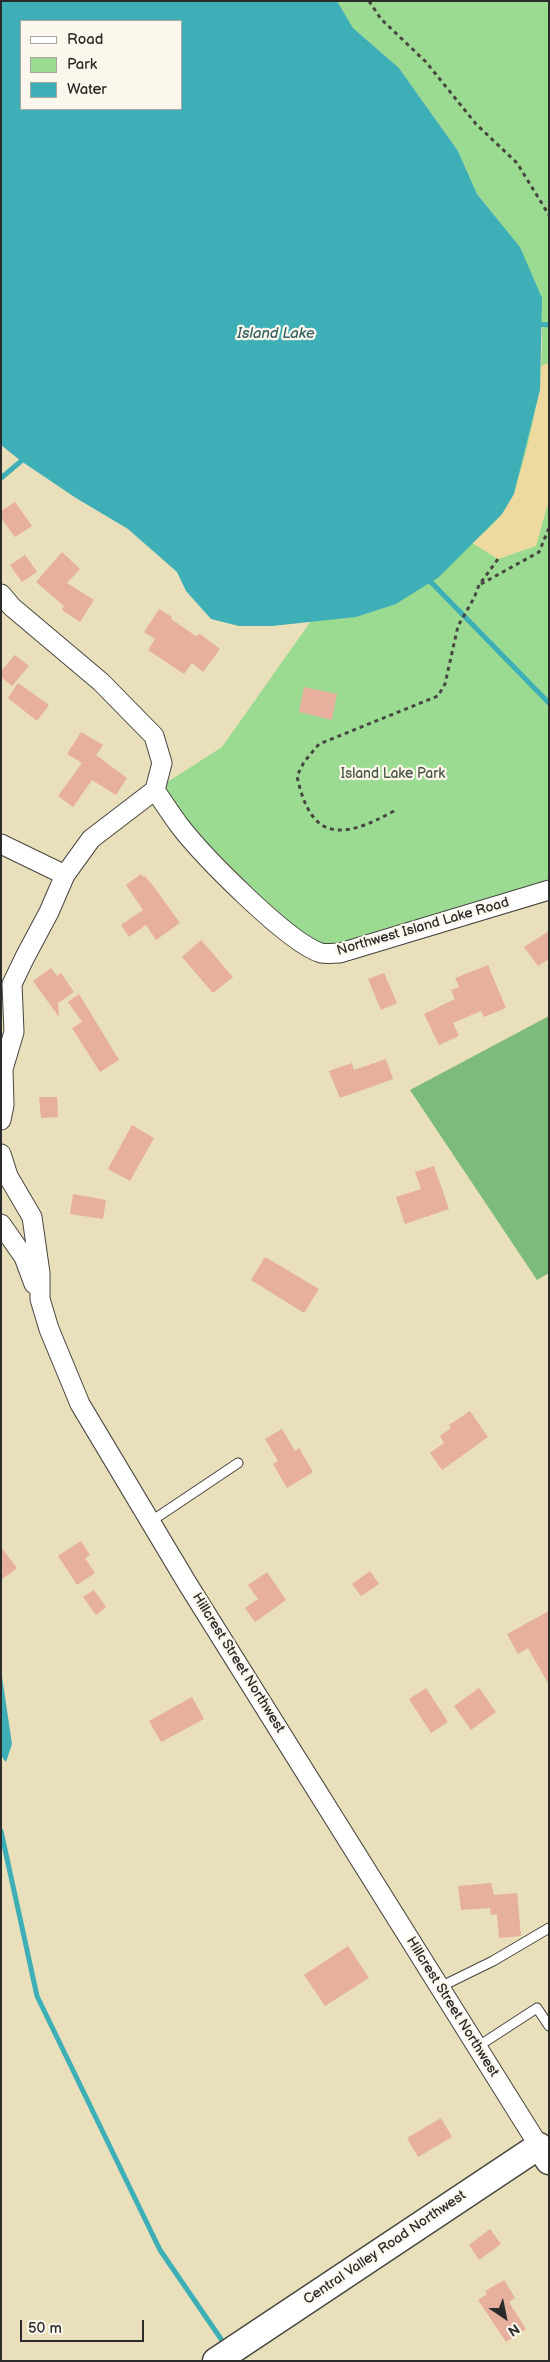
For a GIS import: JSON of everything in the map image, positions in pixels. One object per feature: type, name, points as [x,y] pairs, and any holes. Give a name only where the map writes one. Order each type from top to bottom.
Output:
[{"type":"main road","name":"Central Valley Road Northwest","points":[[216,2361],[545,2148]]},
{"type":"street","points":[[1,594],[12,607],[101,682],[154,736],[162,763],[155,790],[91,839],[65,874],[49,912],[12,984],[14,1032],[3,1069],[4,1106],[1,1120]]},
{"type":"street","name":"Northwest Island Lake Road","points":[[155,790],[180,826],[210,859],[276,923],[299,942],[323,953],[340,953],[549,890]]},
{"type":"street","points":[[1,844],[65,874]]},
{"type":"street","name":"Hillcrest Street Northwest","points":[[1,1154],[8,1176],[32,1217],[40,1273],[40,1299],[49,1330],[80,1404],[150,1522],[477,2047],[545,2148]]},
{"type":"street","points":[[1,1224],[24,1257],[40,1299]]},
{"type":"lane","points":[[150,1522],[238,1463]]},
{"type":"lane","points":[[440,1987],[493,1961],[549,1928]]},
{"type":"lane","points":[[477,2047],[537,2008],[549,2026]]},
{"type":"path","points":[[368,1],[381,19],[426,62],[476,124],[517,163],[549,215]]},
{"type":"path","points":[[479,585],[539,552],[549,528]]},
{"type":"path","points":[[394,811],[371,824],[352,830],[334,831],[317,821],[304,803],[297,776],[304,762],[319,744],[438,696],[445,684],[458,626],[479,585],[498,560]]},
{"type":"green space","name":"Island Lake Park","points":[[337,1],[549,1],[549,890],[340,953],[299,942],[155,790],[222,747],[311,621],[356,617],[439,577],[514,494],[540,390],[542,325],[520,247],[477,194],[458,151],[399,68],[353,28]]},
{"type":"green space","points":[[549,1016],[549,1273],[537,1280],[410,1090]]},
{"type":"sand","points":[[549,363],[549,500],[536,546],[498,559],[472,543],[499,518],[509,502],[528,443],[537,399],[541,366]]},
{"type":"water","name":"Island Lake","points":[[1,1],[337,1],[353,28],[399,68],[458,151],[477,194],[520,247],[542,298],[540,390],[514,494],[502,514],[439,577],[396,604],[356,617],[272,626],[239,626],[211,619],[186,591],[177,572],[128,529],[76,498],[21,461],[1,445]]},
{"type":"water","points":[[1,1670],[12,1744],[6,1762],[1,1756]]},
{"type":"building","points":[[15,502],[32,526],[15,537],[1,518],[1,511]]},
{"type":"building","points":[[62,552],[80,569],[67,583],[94,600],[80,622],[62,610],[64,606],[36,582]]},
{"type":"building","points":[[25,555],[37,572],[22,582],[10,565]]},
{"type":"building","points":[[159,609],[196,636],[200,634],[220,649],[203,672],[192,663],[184,674],[148,650],[155,639],[144,632]]},
{"type":"building","points":[[15,655],[29,666],[12,686],[1,677],[1,671]]},
{"type":"building","points":[[18,683],[49,705],[37,721],[8,698]]},
{"type":"building","points":[[304,687],[337,694],[332,720],[299,712]]},
{"type":"building","points":[[81,732],[103,745],[96,755],[127,778],[116,795],[92,780],[73,807],[58,796],[82,763],[67,754]]},
{"type":"building","points":[[141,874],[154,887],[180,923],[156,940],[146,925],[129,937],[121,925],[143,910],[126,885]]},
{"type":"building","points":[[549,931],[549,959],[538,966],[524,947]]},
{"type":"building","points":[[201,940],[233,977],[213,993],[182,957]]},
{"type":"building","points":[[488,965],[506,1008],[484,1017],[481,1011],[453,1023],[459,1036],[439,1045],[424,1014],[455,999],[451,990],[459,987],[455,978]]},
{"type":"building","points":[[51,968],[57,976],[61,973],[74,992],[58,1003],[59,1017],[33,981]]},
{"type":"building","points":[[384,973],[397,1003],[381,1010],[368,979]]},
{"type":"building","points":[[79,994],[119,1060],[100,1072],[72,1028],[82,1022],[68,1002]]},
{"type":"building","points":[[386,1059],[393,1079],[340,1098],[329,1071],[352,1063],[354,1070]]},
{"type":"building","points":[[39,1097],[57,1097],[58,1117],[41,1118]]},
{"type":"building","points":[[132,1125],[154,1138],[130,1181],[108,1169]]},
{"type":"building","points":[[434,1166],[449,1209],[405,1224],[396,1197],[421,1189],[415,1172]]},
{"type":"building","points":[[73,1194],[106,1200],[103,1219],[70,1214]]},
{"type":"building","points":[[265,1257],[319,1289],[304,1313],[251,1280]]},
{"type":"building","points":[[470,1411],[488,1437],[442,1470],[430,1453],[444,1443],[440,1436],[451,1428],[449,1425]]},
{"type":"building","points":[[282,1429],[295,1451],[299,1448],[313,1472],[287,1488],[273,1464],[278,1461],[265,1439]]},
{"type":"building","points":[[81,1541],[90,1555],[85,1558],[95,1573],[77,1585],[58,1556]]},
{"type":"building","points":[[1,1547],[17,1568],[1,1580]]},
{"type":"building","points":[[370,1571],[379,1584],[361,1596],[352,1584]]},
{"type":"building","points":[[267,1572],[286,1600],[255,1622],[245,1608],[258,1599],[248,1585]]},
{"type":"building","points":[[94,1590],[106,1607],[96,1615],[83,1597]]},
{"type":"building","points":[[549,1611],[549,1685],[528,1648],[518,1654],[507,1634]]},
{"type":"building","points":[[426,1688],[448,1722],[431,1733],[409,1699]]},
{"type":"building","points":[[479,1688],[496,1712],[471,1730],[454,1706]]},
{"type":"building","points":[[192,1697],[204,1719],[161,1742],[149,1721]]},
{"type":"building","points":[[491,1883],[494,1895],[517,1893],[521,1936],[499,1938],[497,1914],[491,1915],[490,1908],[461,1910],[458,1886]]},
{"type":"building","points":[[348,1946],[369,1978],[325,2006],[304,1975]]},
{"type":"building","points":[[441,2118],[452,2137],[418,2157],[407,2138]]},
{"type":"building","points":[[490,2229],[501,2244],[479,2260],[469,2245]]},
{"type":"building","points":[[504,2280],[515,2298],[509,2302],[526,2329],[506,2342],[478,2300],[487,2294],[485,2291]]},
{"type":"waterway","points":[[536,324],[549,325]]},
{"type":"waterway","points":[[1,478],[26,457]]},
{"type":"waterway","points":[[426,577],[549,703]]},
{"type":"waterway","points":[[1,1831],[37,1996],[160,2250],[221,2339]]}]
